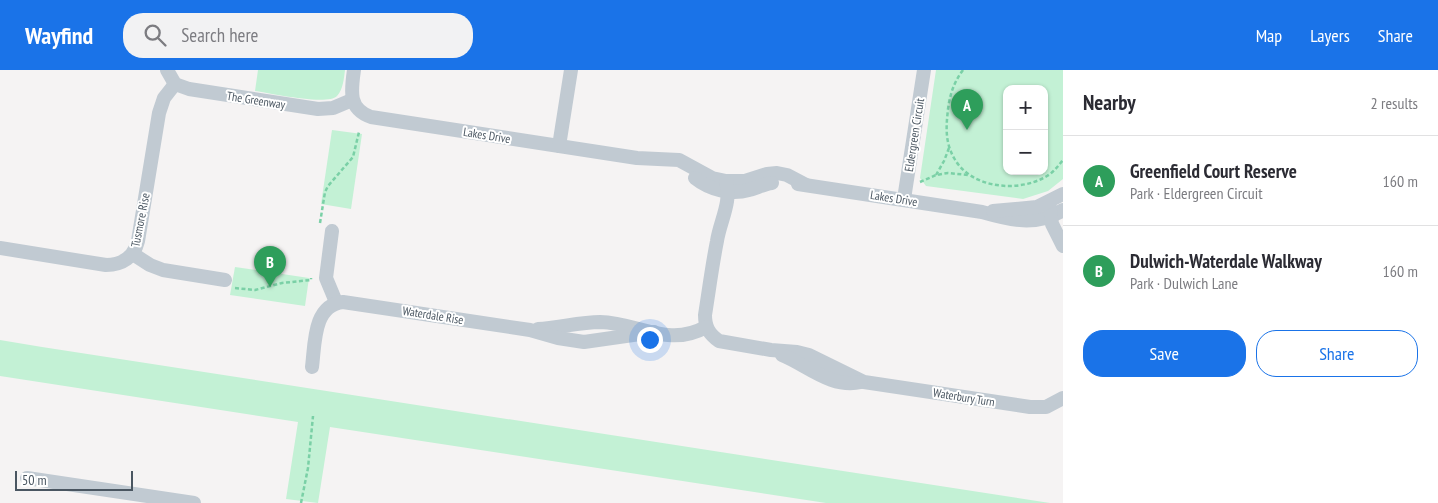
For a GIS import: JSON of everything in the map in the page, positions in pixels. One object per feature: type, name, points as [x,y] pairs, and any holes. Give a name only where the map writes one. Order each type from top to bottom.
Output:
[{"type":"street","points":[[167,70],[175,84]]},
{"type":"street","points":[[352,100],[354,70]]},
{"type":"street","points":[[559,146],[571,70]]},
{"type":"street","name":"Eldergreen Circuit","points":[[904,199],[924,70]]},
{"type":"street","name":"The Greenway","points":[[175,84],[189,89],[318,109],[333,108],[352,100]]},
{"type":"street","name":"Tusmore Rise","points":[[0,248],[106,265],[121,263],[133,254],[138,241],[160,106],[175,84]]},
{"type":"street","name":"Lakes Drive","points":[[352,100],[360,112],[372,117],[559,146],[660,160],[679,160],[712,178],[724,187],[767,174],[777,173],[806,185],[982,212],[1037,207],[1057,212],[1063,194]]},
{"type":"street","points":[[706,326],[705,314],[717,239],[724,215],[724,187]]},
{"type":"street","points":[[1057,212],[1052,224],[1063,246]]},
{"type":"street","points":[[312,366],[320,317],[328,306],[336,302],[326,278],[326,229]]},
{"type":"street","points":[[133,254],[150,265],[163,270],[225,280]]},
{"type":"street","name":"Waterdale Rise","points":[[336,302],[350,302],[530,330],[599,322],[635,327],[674,336],[688,335],[706,326]]},
{"type":"street","name":"Waterbury Turn","points":[[706,326],[713,337],[719,341],[809,355],[864,382],[1030,407],[1046,407],[1063,398]]},
{"type":"street","points":[[27,478],[121,497],[194,503]]},
{"type":"path","points":[[963,70],[955,83],[950,98],[946,129],[949,148],[954,159],[962,169],[980,181],[1015,186],[1038,181],[1048,176],[1063,160]]},
{"type":"path","points":[[326,229],[325,192],[353,157],[360,132]]},
{"type":"path","points":[[936,175],[949,148]]},
{"type":"path","points":[[225,280],[229,286],[246,291],[282,283],[311,280],[312,272]]},
{"type":"path","points":[[301,503],[308,468],[313,416]]},
{"type":"green space","points":[[258,70],[345,70],[341,91],[331,99],[322,100],[255,91]]},
{"type":"green space","points":[[936,70],[1063,70],[1063,179],[1048,191],[1023,199],[926,186],[920,178]]},
{"type":"green space","points":[[332,130],[362,134],[351,209],[321,204]]},
{"type":"green space","points":[[235,267],[309,278],[305,306],[230,295]]},
{"type":"green space","points":[[0,340],[1050,503],[826,503],[330,427],[318,503],[286,499],[298,422],[0,376]]},
{"type":"place","name":"Greenfield Court Reserve","points":[[967,130]]},
{"type":"place","name":"Dulwich-Waterdale Walkway","points":[[270,287]]}]
